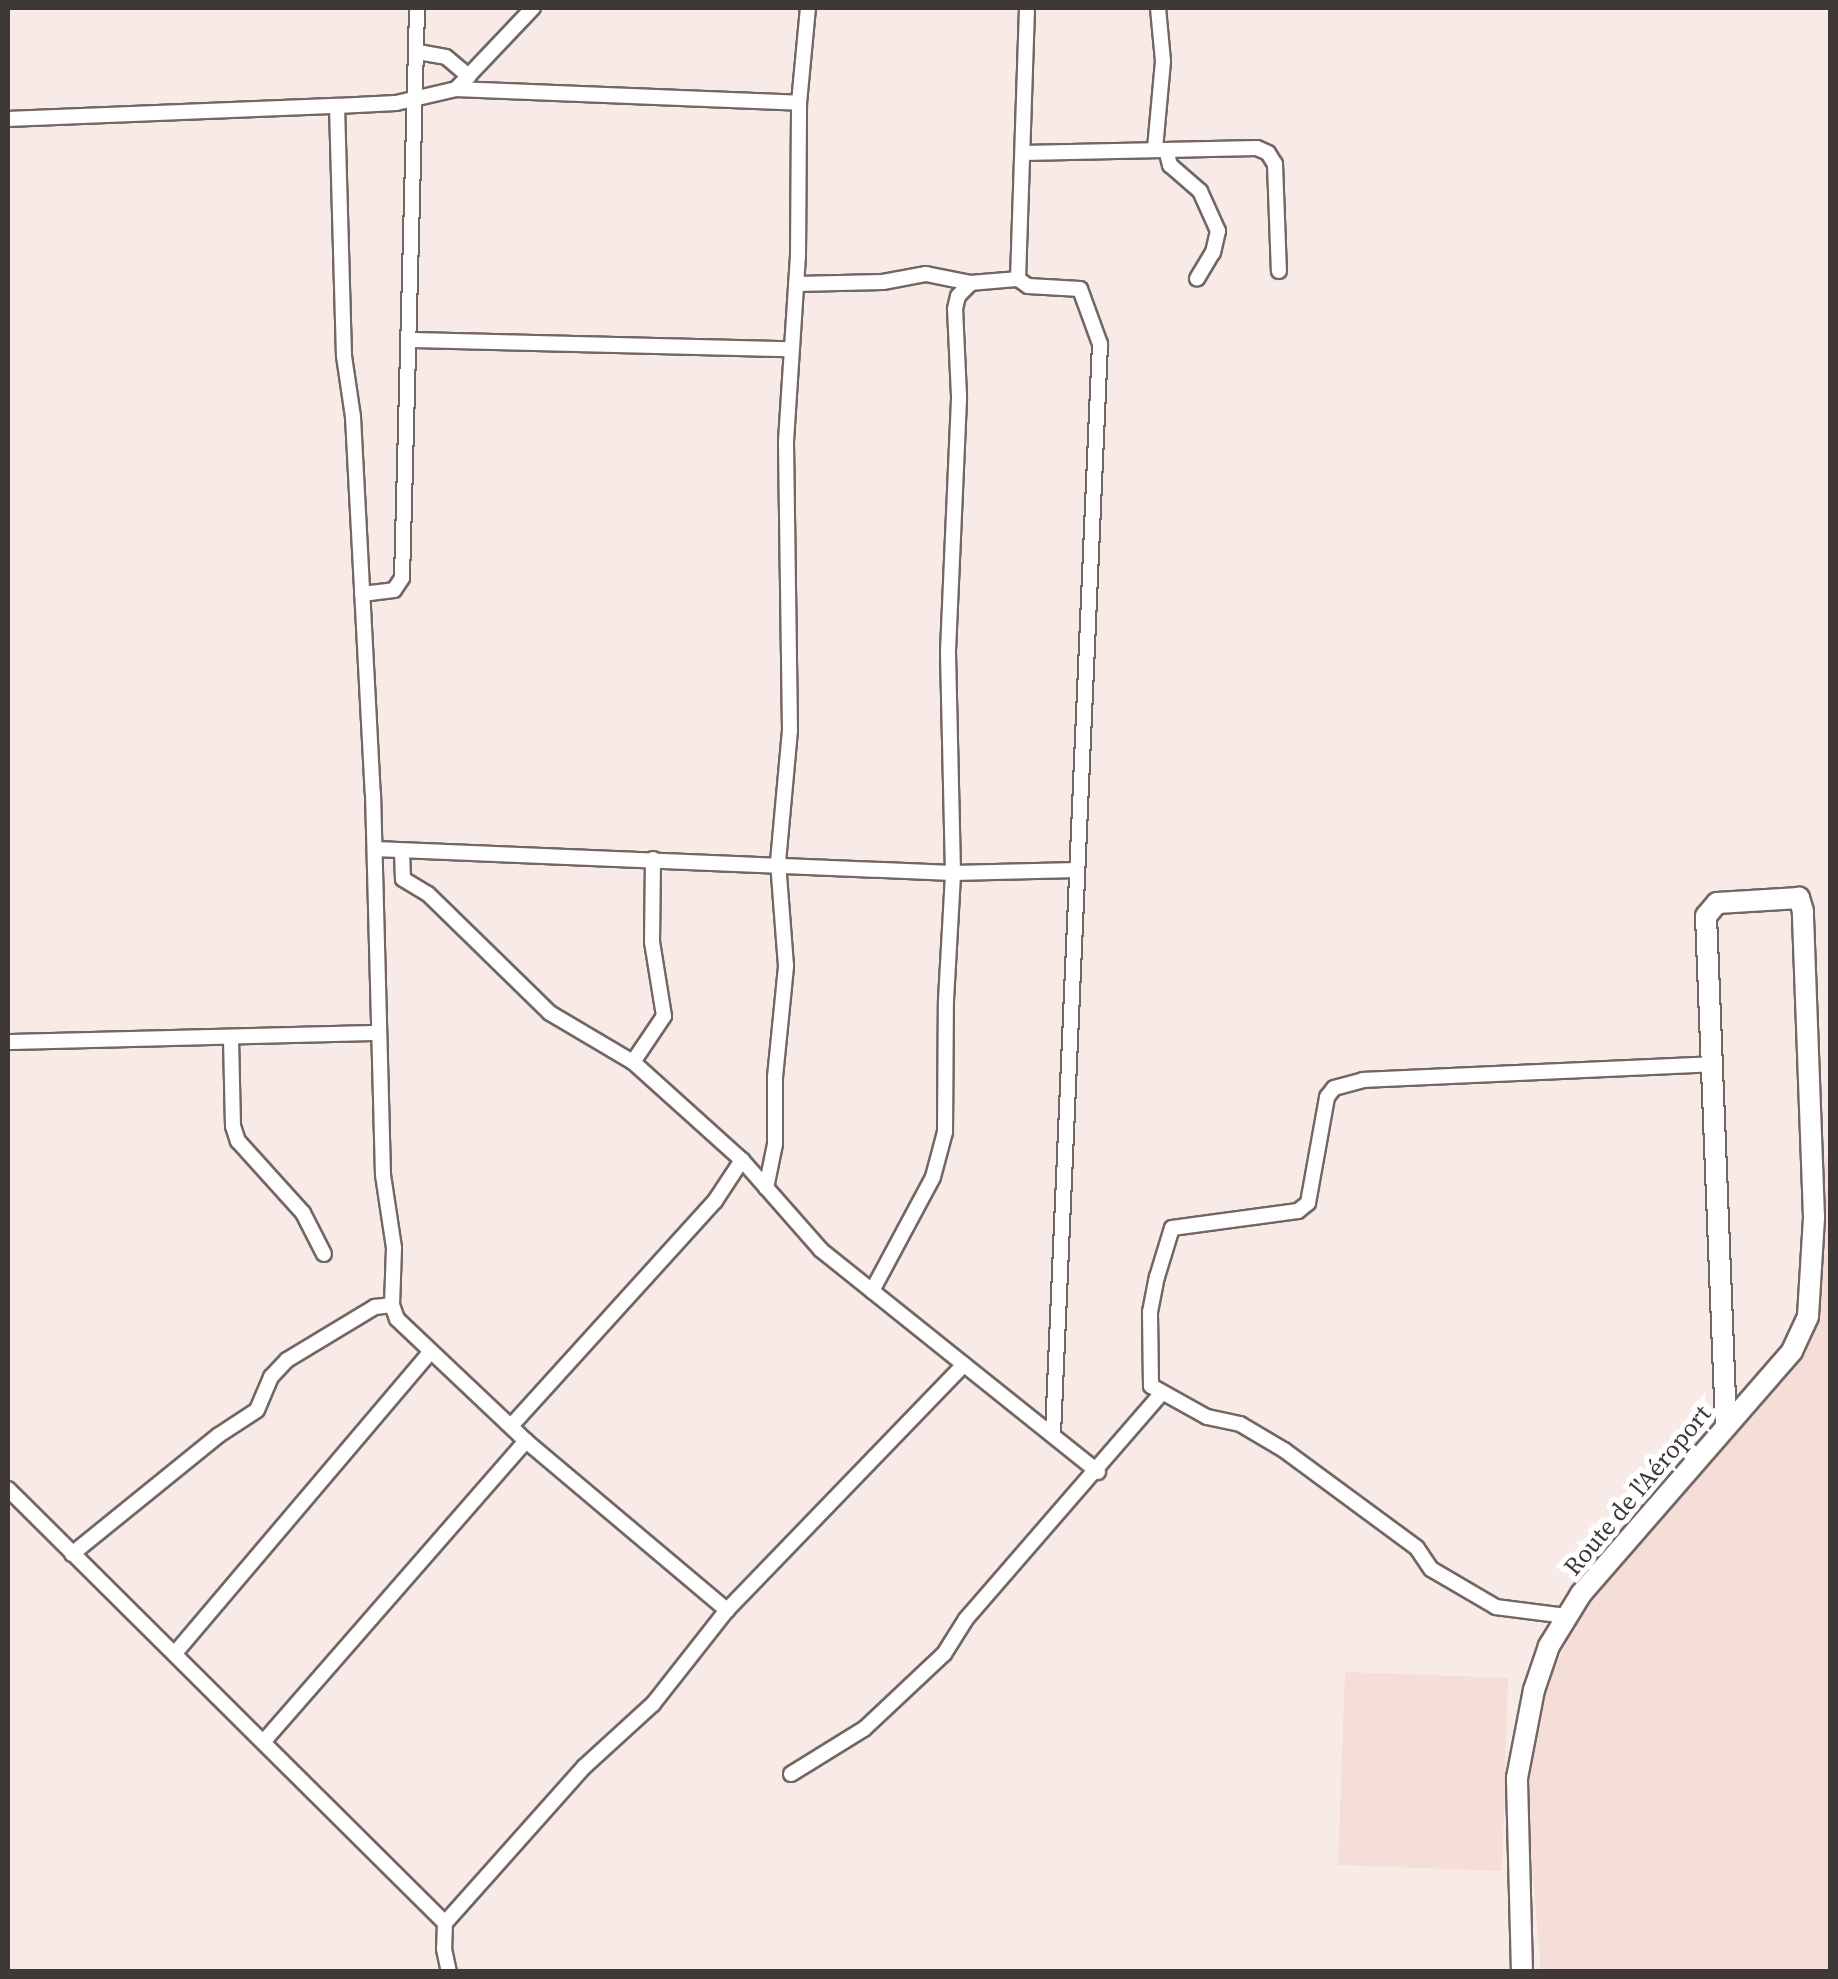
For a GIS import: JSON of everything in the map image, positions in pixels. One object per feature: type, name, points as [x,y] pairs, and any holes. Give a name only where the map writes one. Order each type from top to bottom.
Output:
[{"type":"main road","name":"Route de l'Aéroport","points":[[1522,1972],[1517,1778],[1534,1690],[1566,1616],[1792,1351],[1812,1302],[1802,900],[1717,903],[1706,916],[1711,1064]]},
{"type":"main road","points":[[1711,1064],[1726,1424]]},
{"type":"street","points":[[362,594],[394,590],[401,584],[418,8]]},
{"type":"street","points":[[456,89],[533,8]]},
{"type":"street","points":[[766,1188],[774,1144],[774,1077],[786,966],[778,862],[790,730],[784,529],[796,284],[799,103],[808,8]]},
{"type":"street","points":[[1018,279],[1027,8]]},
{"type":"street","points":[[1158,8],[1163,61],[1160,149],[1170,165],[1200,192],[1218,231],[1212,252],[1196,280]]},
{"type":"street","points":[[418,52],[446,58],[469,76]]},
{"type":"street","points":[[8,119],[337,106],[396,102],[414,95],[456,89],[799,103]]},
{"type":"street","points":[[337,106],[344,356],[353,417],[375,849],[376,1033],[383,1176],[394,1248],[392,1306],[397,1319],[526,1442],[727,1610]]},
{"type":"street","points":[[1024,153],[1097,148],[1136,153],[1160,149],[1257,148],[1268,153],[1275,164],[1279,270]]},
{"type":"street","points":[[796,284],[883,282],[926,274],[971,283],[1018,279],[1028,286],[1080,288],[1100,344],[1052,1435]]},
{"type":"street","points":[[872,1290],[933,1176],[943,1145],[953,873],[948,651],[959,396],[956,309],[958,296],[971,283]]},
{"type":"street","points":[[410,340],[791,349]]},
{"type":"street","points":[[375,849],[778,862],[953,873],[1077,870]]},
{"type":"street","points":[[402,851],[403,878],[428,894],[550,1013],[633,1062],[742,1160],[820,1250],[1098,1472]]},
{"type":"street","points":[[633,1062],[664,1016],[652,942],[652,859]]},
{"type":"street","points":[[8,1042],[376,1033]]},
{"type":"street","points":[[231,1038],[233,1126],[238,1140],[304,1213],[324,1254]]},
{"type":"street","points":[[1566,1616],[1496,1607],[1432,1569],[1417,1548],[1284,1450],[1240,1424],[1207,1417],[1151,1386],[1150,1312],[1172,1228],[1303,1208],[1311,1196],[1327,1097],[1334,1088],[1363,1080],[1711,1064]]},
{"type":"street","points":[[511,1426],[715,1201],[742,1160]]},
{"type":"street","points":[[72,1554],[219,1434],[257,1410],[277,1368],[347,1328],[352,1319],[375,1307],[392,1306]]},
{"type":"street","points":[[176,1652],[430,1352]]},
{"type":"street","points":[[449,1972],[444,1949],[446,1923],[584,1766],[653,1704],[727,1610],[964,1365]]},
{"type":"street","points":[[791,1774],[864,1729],[933,1665],[1014,1563],[1098,1472],[1162,1392]]},
{"type":"street","points":[[264,1740],[526,1442]]},
{"type":"street","points":[[8,1489],[446,1923]]},
{"type":"shaded area","points":[[1830,1157],[1830,1971],[1541,1972],[1527,1804],[1532,1734],[1543,1693],[1584,1604],[1800,1358],[1811,1333],[1821,1289],[1815,1158]]},
{"type":"shaded area","points":[[1345,1672],[1508,1678],[1502,1871],[1338,1865]]}]
